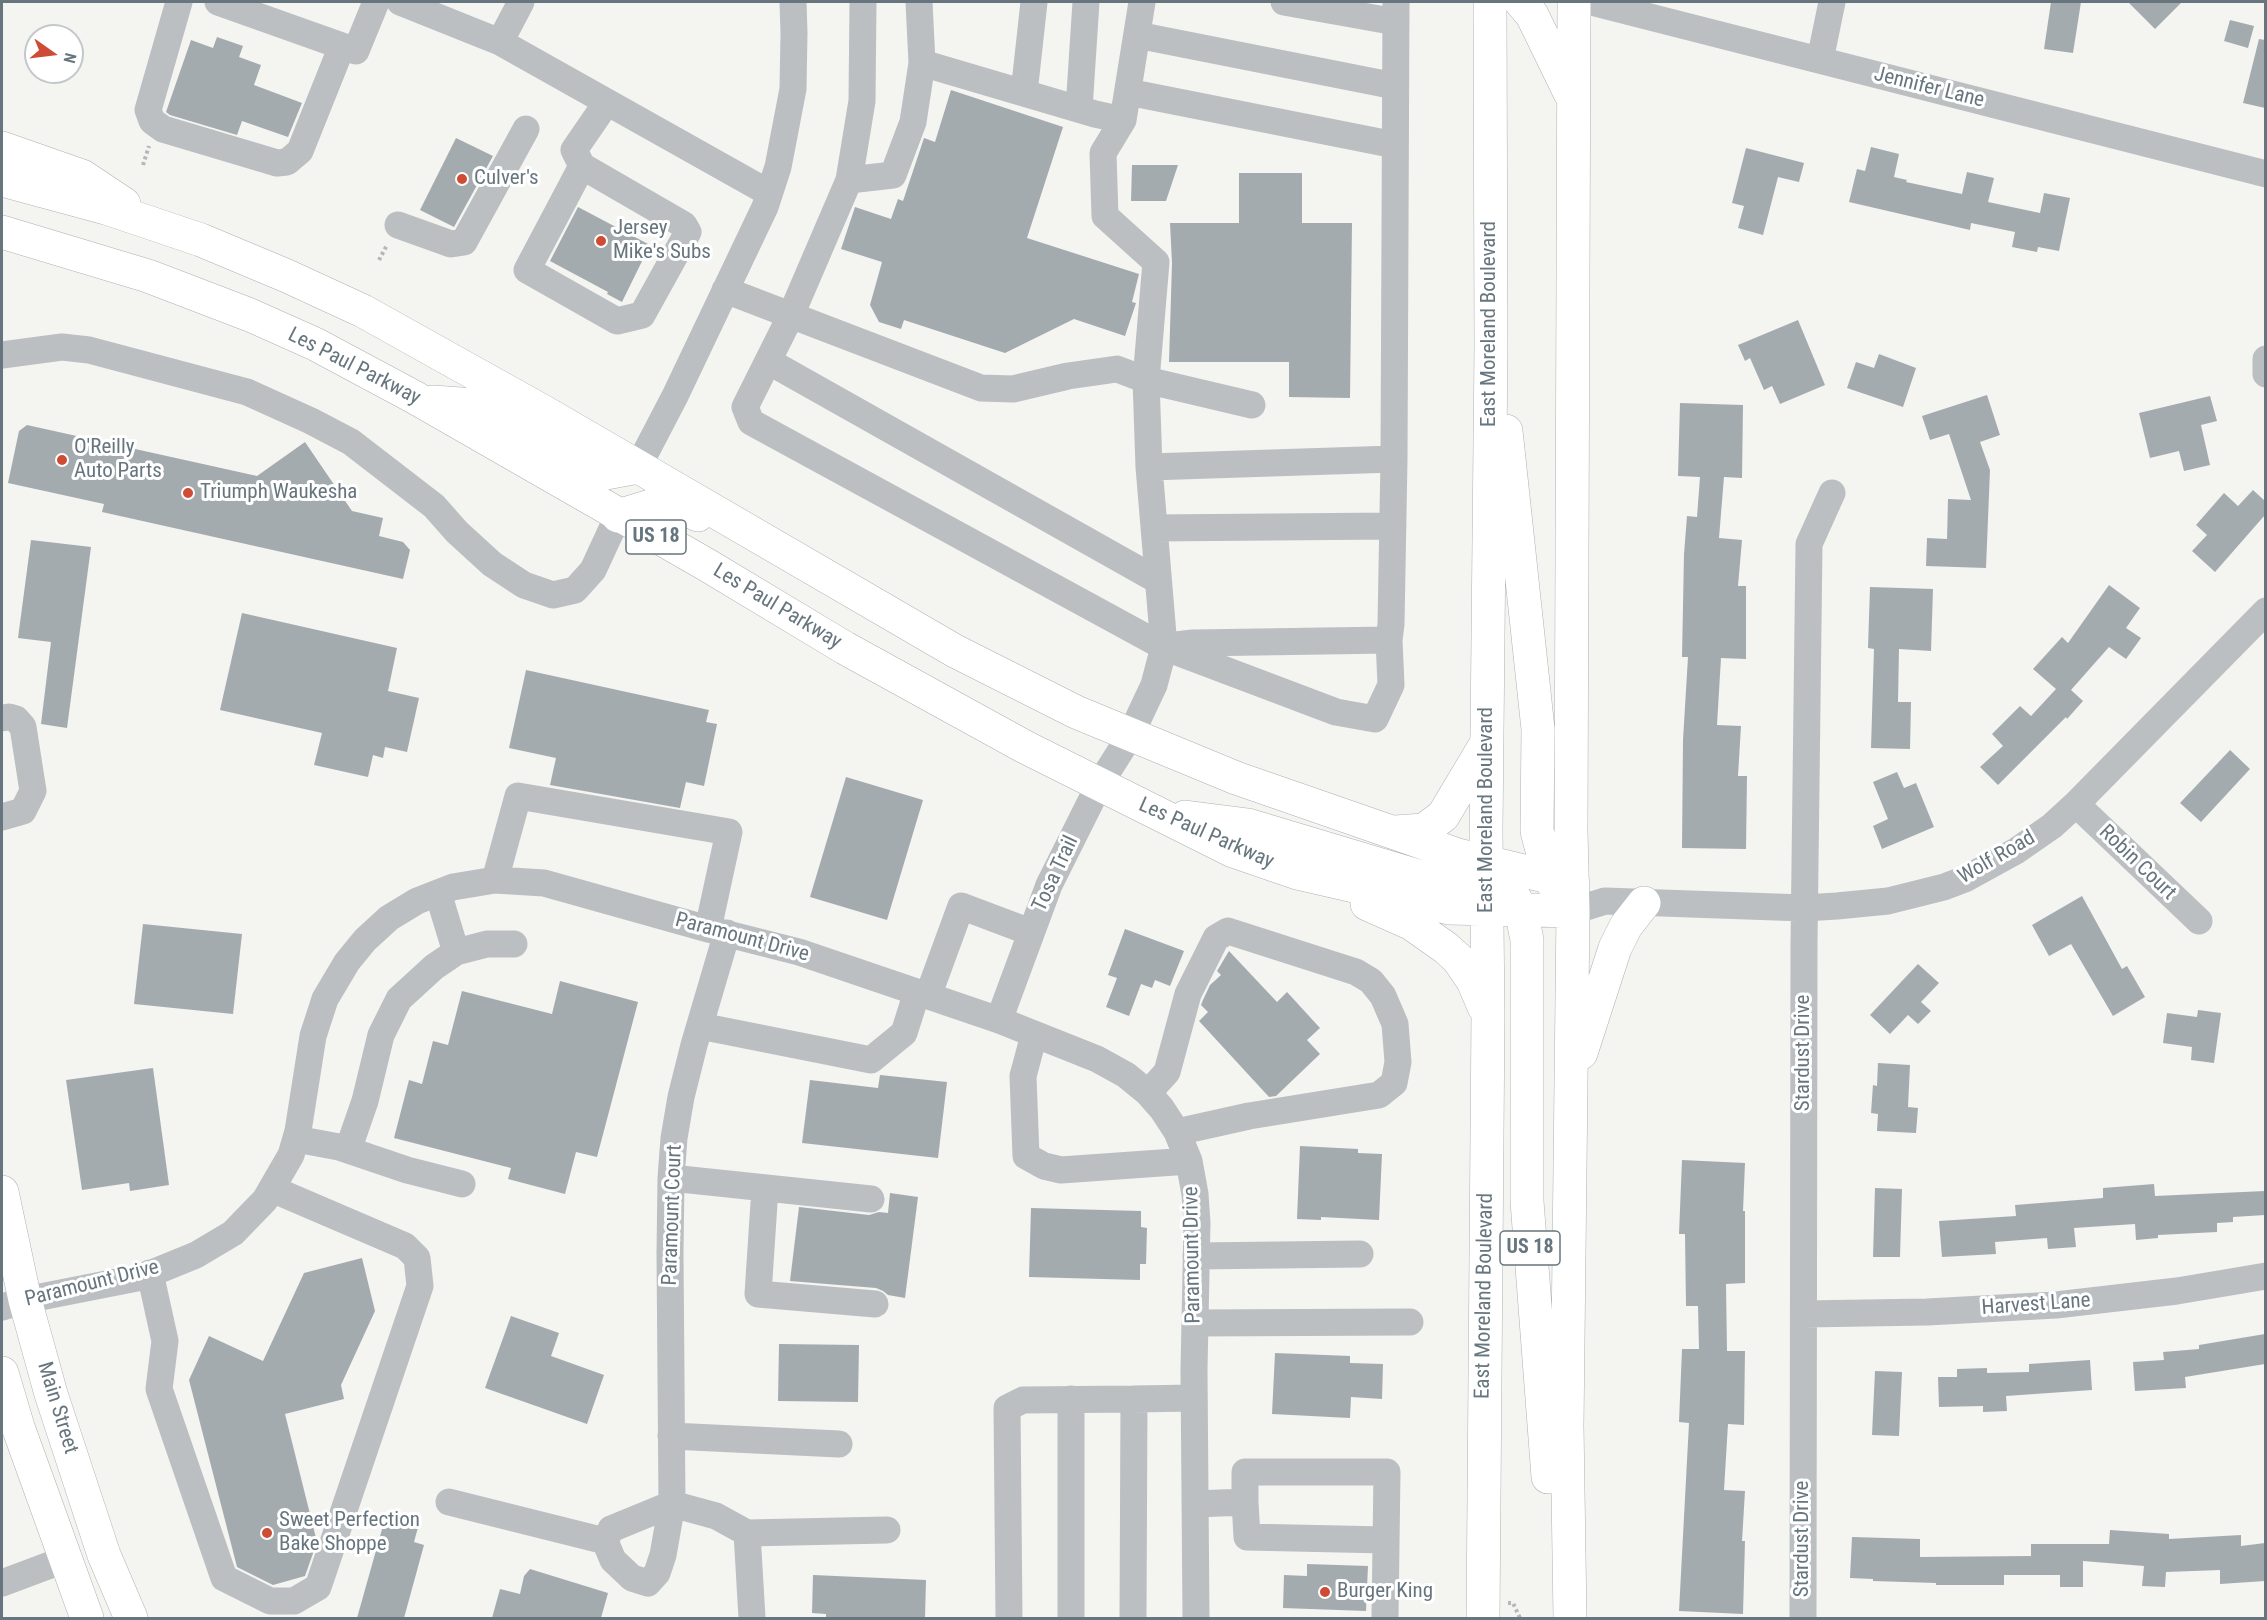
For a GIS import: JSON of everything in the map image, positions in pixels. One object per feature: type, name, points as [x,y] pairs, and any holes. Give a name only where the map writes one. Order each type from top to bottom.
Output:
[{"type":"main road","name":"East Moreland Boulevard","points":[[1490,2],[1491,347],[1487,742],[1499,893],[1488,1014],[1495,1611]]},
{"type":"main road","points":[[1521,2],[1537,23],[1574,103]]},
{"type":"main road","points":[[1569,1583],[1568,1426],[1572,1083],[1563,890],[1575,2]]},
{"type":"main road","points":[[2,148],[82,176],[109,193],[140,220]]},
{"type":"main road","name":"Les Paul Parkway","points":[[2,180],[201,240],[363,311],[483,377],[955,651],[1076,712],[1236,778],[1458,855],[1499,893],[1563,890]]},
{"type":"main road","points":[[2,202],[140,220]]},
{"type":"main road","name":"Les Paul Parkway","points":[[2,232],[148,276],[249,315],[315,344],[421,401],[845,648],[1025,747],[1233,851],[1297,873],[1449,908],[1499,893],[1563,890]]},
{"type":"main road","points":[[1491,347],[1509,445],[1538,729],[1537,831],[1563,890]]},
{"type":"main road","points":[[421,401],[474,405],[587,468],[606,473],[638,467]]},
{"type":"main road","points":[[618,516],[660,502],[676,505],[702,517],[831,594],[880,608]]},
{"type":"main road","points":[[1395,832],[1424,830],[1443,816],[1487,742]]},
{"type":"main road","points":[[1162,814],[1248,825],[1418,876],[1499,893]]},
{"type":"main road","name":"US 18","points":[[1297,873],[1412,924],[1440,943],[1458,958],[1473,981],[1488,1014]]},
{"type":"main road","name":"US 18","points":[[1499,893],[1527,940],[1527,1201],[1551,1514],[1569,1583],[1570,1618]]},
{"type":"main road","points":[[1572,1083],[1615,948],[1626,926],[1644,903]]},
{"type":"main road","name":"Main Street","points":[[2,1192],[13,1304],[51,1394],[104,1555],[131,1618]]},
{"type":"main road","name":"Main Street","points":[[2,1373],[18,1427],[87,1618]]},
{"type":"main road","points":[[66,1559],[77,1560],[90,1567],[112,1618]]},
{"type":"street","points":[[179,2],[148,110],[158,133],[277,164],[287,162],[300,151],[342,46]]},
{"type":"street","points":[[218,2],[356,51],[376,2]]},
{"type":"street","points":[[400,2],[500,42],[769,193]]},
{"type":"street","points":[[500,42],[521,2]]},
{"type":"street","points":[[638,467],[747,246],[769,193],[780,156],[793,89],[793,2]]},
{"type":"street","points":[[863,2],[862,101],[849,180],[791,315],[745,407],[751,422],[1164,647],[1336,712],[1375,719],[1391,685],[1389,640],[1394,459],[1396,12],[1284,2]]},
{"type":"street","points":[[849,180],[892,175],[913,122],[922,63],[920,2]]},
{"type":"street","points":[[1024,93],[1034,2]]},
{"type":"street","points":[[1079,109],[1086,2]]},
{"type":"street","points":[[1142,2],[1123,120],[1103,153],[1105,216],[1156,262],[1146,380],[1149,467],[1164,647]]},
{"type":"street","name":"Jennifer Lane","points":[[1591,2],[1656,9],[1820,60],[2265,174]]},
{"type":"street","points":[[1820,60],[1832,2]]},
{"type":"street","points":[[1137,35],[1395,86]]},
{"type":"street","points":[[922,63],[1123,120]]},
{"type":"street","points":[[1128,92],[1395,145]]},
{"type":"street","points":[[582,166],[534,258],[614,306],[628,305],[681,223],[582,166],[574,150],[607,102]]},
{"type":"street","points":[[395,230],[451,244],[464,242],[526,129]]},
{"type":"street","points":[[725,290],[981,388],[1013,389],[1068,376],[1116,369],[1146,380],[1252,405]]},
{"type":"street","points":[[2,355],[62,348],[89,350],[247,392],[351,442],[434,506],[492,564],[524,585],[554,596],[575,590],[593,570],[618,516]]},
{"type":"street","points":[[2265,359],[2265,374]]},
{"type":"street","points":[[768,361],[1157,580]]},
{"type":"street","points":[[1149,467],[1394,459]]},
{"type":"street","name":"Stardust Drive","points":[[1803,1618],[1804,908],[1809,544],[1832,493]]},
{"type":"street","points":[[1154,528],[1393,526]]},
{"type":"street","name":"Wolf Road","points":[[1563,890],[1605,901],[1804,908],[1888,901],[1954,883],[1991,866],[2052,826],[2265,611]]},
{"type":"street","points":[[1164,647],[1193,643],[1389,640]]},
{"type":"street","name":"Tosa Trail","points":[[999,1020],[1049,885],[1099,785],[1130,736],[1154,685],[1164,647]]},
{"type":"street","points":[[2,718],[16,719],[23,727],[33,791],[23,811],[2,817]]},
{"type":"street","name":"Paramount Court","points":[[495,880],[518,795],[729,832],[718,931],[700,1026],[681,1097],[674,1138],[671,1178],[672,1504],[663,1555],[657,1573],[648,1582],[632,1578],[613,1560],[605,1541]]},
{"type":"street","name":"Robin Court","points":[[2076,804],[2199,921]]},
{"type":"street","name":"Paramount Drive","points":[[13,1304],[150,1273],[196,1255],[233,1233],[252,1215],[284,1170],[296,1139],[313,1036],[325,999],[334,981],[365,940],[389,918],[417,901],[453,887],[495,880],[544,883],[799,952],[999,1020],[1097,1059],[1126,1074],[1162,1108],[1177,1132],[1189,1161],[1196,1213],[1194,1398],[1196,1618]]},
{"type":"street","points":[[438,892],[456,952]]},
{"type":"street","points":[[700,1026],[871,1060],[904,1033],[961,906],[1030,932]]},
{"type":"street","points":[[1148,1093],[1167,1071],[1188,994],[1216,938],[1228,932],[1356,972],[1371,981],[1383,996],[1395,1024],[1398,1062],[1394,1083],[1379,1095],[1249,1116],[1177,1132]]},
{"type":"street","points":[[348,1150],[364,1101],[381,1035],[399,999],[434,967],[456,952],[487,944],[514,944]]},
{"type":"street","points":[[1034,1035],[1023,1076],[1026,1156],[1044,1166],[1061,1170],[1189,1161]]},
{"type":"street","points":[[296,1139],[348,1150],[407,1170],[462,1184]]},
{"type":"street","points":[[671,1178],[871,1199]]},
{"type":"street","points":[[765,1188],[758,1294],[875,1304]]},
{"type":"street","points":[[150,1273],[165,1341],[159,1389],[224,1578],[270,1601],[294,1601],[318,1587],[420,1286],[417,1258],[405,1246],[272,1189]]},
{"type":"street","points":[[1196,1256],[1360,1254]]},
{"type":"street","name":"Harvest Lane","points":[[1804,1314],[1927,1312],[2056,1305],[2177,1291],[2265,1276]]},
{"type":"street","points":[[1195,1323],[1410,1322]]},
{"type":"street","points":[[1133,1618],[1134,1398]]},
{"type":"street","points":[[1009,1618],[1007,1408],[1023,1400],[1194,1398]]},
{"type":"street","points":[[1071,1399],[1071,1618]]},
{"type":"street","points":[[671,1436],[838,1444]]},
{"type":"street","points":[[1385,1618],[1388,1472],[1245,1472],[1247,1537],[1386,1540]]},
{"type":"street","points":[[449,1502],[605,1541],[611,1529],[672,1504],[716,1516],[747,1533],[887,1530]]},
{"type":"street","points":[[1195,1504],[1245,1502]]},
{"type":"street","points":[[747,1533],[752,1618]]},
{"type":"street","points":[[2,1583],[66,1559]]},
{"type":"path","points":[[142,165],[158,133]]},
{"type":"path","points":[[379,260],[395,230]]},
{"type":"path","points":[[1495,1611],[1513,1603],[1520,1618]]},
{"type":"building","points":[[2051,2],[2081,2],[2073,53],[2044,49]]},
{"type":"building","points":[[2128,2],[2182,2],[2155,29]]},
{"type":"building","points":[[2230,20],[2254,26],[2248,48],[2224,41]]},
{"type":"building","points":[[217,37],[243,46],[239,57],[261,65],[254,85],[302,103],[288,137],[242,121],[237,135],[166,112],[191,40],[213,48]]},
{"type":"building","points":[[2259,39],[2265,40],[2265,108],[2243,103]]},
{"type":"building","points":[[951,90],[1063,127],[1027,238],[1139,274],[1132,302],[1136,303],[1125,336],[1074,319],[1005,353],[904,320],[901,329],[879,322],[870,305],[882,262],[841,249],[855,207],[891,219],[898,199],[903,201],[924,138],[935,142]]},
{"type":"building","name":"Culver's","points":[[456,138],[493,156],[454,227],[420,210]]},
{"type":"building","points":[[1871,147],[1899,154],[1894,177],[1907,180],[1906,182],[1962,194],[1967,172],[1994,178],[1988,202],[2040,213],[2044,193],[2070,198],[2059,251],[2038,247],[2037,252],[2012,247],[2015,232],[1971,223],[1970,230],[1849,202],[1857,169],[1865,171]]},
{"type":"building","points":[[1746,148],[1804,163],[1799,182],[1778,177],[1763,235],[1738,228],[1744,206],[1732,203]]},
{"type":"building","points":[[1132,165],[1178,165],[1166,201],[1131,201]]},
{"type":"building","points":[[1239,173],[1302,173],[1302,223],[1352,223],[1350,398],[1289,397],[1289,362],[1169,362],[1172,263],[1170,223],[1239,223]]},
{"type":"building","points":[[578,207],[650,245],[622,302],[550,261]]},
{"type":"building","points":[[1798,320],[1825,385],[1780,404],[1772,386],[1764,390],[1750,358],[1745,361],[1738,345]]},
{"type":"building","points":[[1879,354],[1916,368],[1903,407],[1847,388],[1856,362],[1874,368]]},
{"type":"building","points":[[1987,395],[2000,435],[1980,442],[1990,470],[1986,568],[1926,566],[1927,538],[1947,539],[1948,499],[1971,500],[1949,434],[1930,440],[1922,416]]},
{"type":"building","points":[[2210,396],[2217,421],[2201,425],[2210,465],[2184,471],[2179,451],[2150,458],[2139,413]]},
{"type":"building","points":[[1680,403],[1743,405],[1742,478],[1724,477],[1719,538],[1742,540],[1738,586],[1746,586],[1746,659],[1721,658],[1717,725],[1741,726],[1738,776],[1747,776],[1746,849],[1682,848],[1683,740],[1688,657],[1682,657],[1684,554],[1687,516],[1697,517],[1700,477],[1678,476]]},
{"type":"building","points":[[27,425],[257,476],[305,442],[352,511],[383,518],[379,536],[403,542],[410,550],[403,579],[102,512],[104,504],[8,483],[19,431]]},
{"type":"building","points":[[2253,490],[2265,501],[2265,515],[2215,572],[2192,551],[2207,535],[2196,525],[2224,493],[2238,506]]},
{"type":"building","points":[[31,540],[91,547],[67,728],[41,724],[51,642],[18,638]]},
{"type":"building","points":[[2109,585],[2140,608],[2126,628],[2141,638],[2126,659],[2109,647],[2071,690],[2083,701],[1998,785],[1980,767],[2003,746],[1992,734],[2020,706],[2031,716],[2056,689],[2033,669],[2062,637],[2068,643]]},
{"type":"building","points":[[1870,587],[1933,589],[1931,651],[1899,649],[1898,702],[1911,702],[1910,749],[1871,748],[1874,649],[1868,648]]},
{"type":"building","points":[[242,613],[397,648],[388,691],[419,698],[407,752],[385,747],[383,758],[373,755],[368,777],[314,765],[322,733],[220,710]]},
{"type":"building","points":[[526,670],[709,710],[706,722],[717,724],[704,786],[686,782],[680,808],[550,785],[556,758],[509,748]]},
{"type":"building","points":[[2230,750],[2250,769],[2201,822],[2180,803]]},
{"type":"building","points":[[1897,772],[1904,788],[1916,783],[1934,827],[1882,849],[1873,826],[1888,819],[1873,782]]},
{"type":"building","points":[[846,777],[923,800],[887,920],[810,897]]},
{"type":"building","points":[[2082,896],[2122,969],[2127,966],[2145,997],[2113,1016],[2071,944],[2049,956],[2032,925]]},
{"type":"building","points":[[143,924],[242,934],[233,1014],[134,1004]]},
{"type":"building","points":[[1125,929],[1184,951],[1170,986],[1155,980],[1152,988],[1141,984],[1129,1016],[1106,1007],[1117,978],[1108,975]]},
{"type":"building","points":[[1229,951],[1277,1002],[1287,992],[1320,1028],[1307,1040],[1320,1054],[1276,1096],[1269,1097],[1199,1021],[1208,1012],[1201,1005],[1210,985],[1221,975],[1217,971]]},
{"type":"building","points":[[1918,964],[1939,983],[1921,1002],[1931,1011],[1918,1024],[1908,1015],[1890,1034],[1870,1015]]},
{"type":"building","points":[[560,981],[638,1002],[597,1157],[576,1152],[565,1194],[508,1179],[511,1168],[394,1138],[409,1080],[422,1084],[433,1041],[448,1045],[462,991],[552,1014]]},
{"type":"building","points":[[2198,1010],[2221,1013],[2214,1063],[2191,1060],[2192,1047],[2163,1043],[2167,1013],[2197,1017]]},
{"type":"building","points":[[1878,1063],[1910,1065],[1908,1107],[1918,1108],[1916,1133],[1877,1131],[1878,1114],[1871,1113],[1873,1085],[1877,1086]]},
{"type":"building","points":[[153,1068],[169,1185],[130,1191],[129,1183],[82,1190],[66,1080]]},
{"type":"building","points":[[880,1075],[947,1082],[938,1158],[802,1143],[810,1080],[878,1088]]},
{"type":"building","points":[[1300,1146],[1358,1149],[1358,1153],[1382,1154],[1379,1220],[1321,1217],[1321,1220],[1297,1219]]},
{"type":"building","points":[[1682,1160],[1745,1163],[1743,1211],[1745,1211],[1745,1283],[1726,1284],[1727,1351],[1745,1351],[1744,1425],[1728,1424],[1724,1490],[1745,1491],[1742,1541],[1745,1541],[1743,1614],[1679,1611],[1689,1423],[1679,1422],[1682,1349],[1699,1349],[1698,1306],[1686,1306],[1685,1234],[1679,1234]]},
{"type":"building","points":[[2154,1184],[2155,1196],[2265,1191],[2265,1215],[2233,1217],[2233,1222],[2217,1223],[2217,1232],[2158,1235],[2158,1238],[2136,1240],[2135,1224],[2074,1228],[2076,1247],[2048,1249],[2047,1238],[1995,1242],[1996,1254],[1942,1257],[1939,1221],[2016,1216],[2015,1205],[2103,1198],[2103,1188]]},
{"type":"building","points":[[1875,1188],[1902,1189],[1900,1257],[1873,1257]]},
{"type":"building","points":[[890,1193],[918,1197],[905,1298],[888,1295],[876,1288],[790,1281],[799,1207],[869,1215],[879,1212],[888,1213]]},
{"type":"building","points":[[1031,1208],[1141,1211],[1141,1227],[1147,1228],[1146,1264],[1140,1264],[1140,1280],[1029,1277]]},
{"type":"building","points":[[362,1258],[375,1311],[341,1385],[344,1399],[285,1414],[317,1542],[305,1576],[273,1585],[237,1567],[189,1380],[209,1336],[263,1361],[304,1273]]},
{"type":"building","points":[[511,1316],[559,1333],[551,1356],[604,1375],[587,1424],[485,1388]]},
{"type":"building","points":[[2265,1334],[2265,1364],[2185,1377],[2186,1388],[2135,1391],[2133,1362],[2164,1360],[2163,1352],[2199,1349],[2199,1345]]},
{"type":"building","points":[[779,1344],[859,1345],[858,1402],[778,1401]]},
{"type":"building","points":[[1275,1353],[1350,1356],[1350,1363],[1383,1364],[1382,1399],[1351,1397],[1350,1418],[1272,1414]]},
{"type":"building","points":[[2090,1360],[2092,1390],[2006,1396],[2007,1411],[1983,1412],[1983,1406],[1939,1407],[1938,1377],[1957,1377],[1957,1369],[1987,1368],[1987,1373],[2029,1372],[2029,1364]]},
{"type":"building","points":[[1875,1371],[1902,1372],[1899,1436],[1872,1435]]},
{"type":"building","points":[[386,1515],[419,1524],[414,1542],[424,1545],[404,1618],[357,1618]]},
{"type":"building","points":[[2110,1530],[2169,1534],[2169,1539],[2241,1535],[2241,1546],[2265,1543],[2265,1581],[2220,1584],[2220,1570],[2166,1572],[2165,1587],[2142,1586],[2144,1566],[2083,1561],[2083,1587],[2060,1587],[2060,1575],[2004,1575],[2004,1585],[1936,1585],[1936,1583],[1850,1578],[1852,1537],[1920,1539],[1920,1557],[2031,1556],[2031,1544],[2109,1544]]},
{"type":"building","name":"Burger King","points":[[1307,1564],[1368,1566],[1366,1611],[1283,1608],[1284,1575],[1307,1576]]},
{"type":"building","points":[[530,1569],[608,1593],[601,1618],[492,1618],[500,1589],[520,1594],[524,1576]]},
{"type":"building","points":[[813,1575],[926,1580],[925,1618],[826,1618],[826,1614],[812,1613]]},
{"type":"place","name":"Culver's","points":[[462,179]]},
{"type":"place","name":"Jersey Mike's Subs","points":[[601,241]]},
{"type":"place","name":"O'Reilly Auto Parts","points":[[62,460]]},
{"type":"place","name":"Triumph Waukesha","points":[[188,493]]},
{"type":"place","name":"Sweet Perfection Bake Shoppe","points":[[267,1533]]},
{"type":"place","name":"Burger King","points":[[1325,1592]]}]
